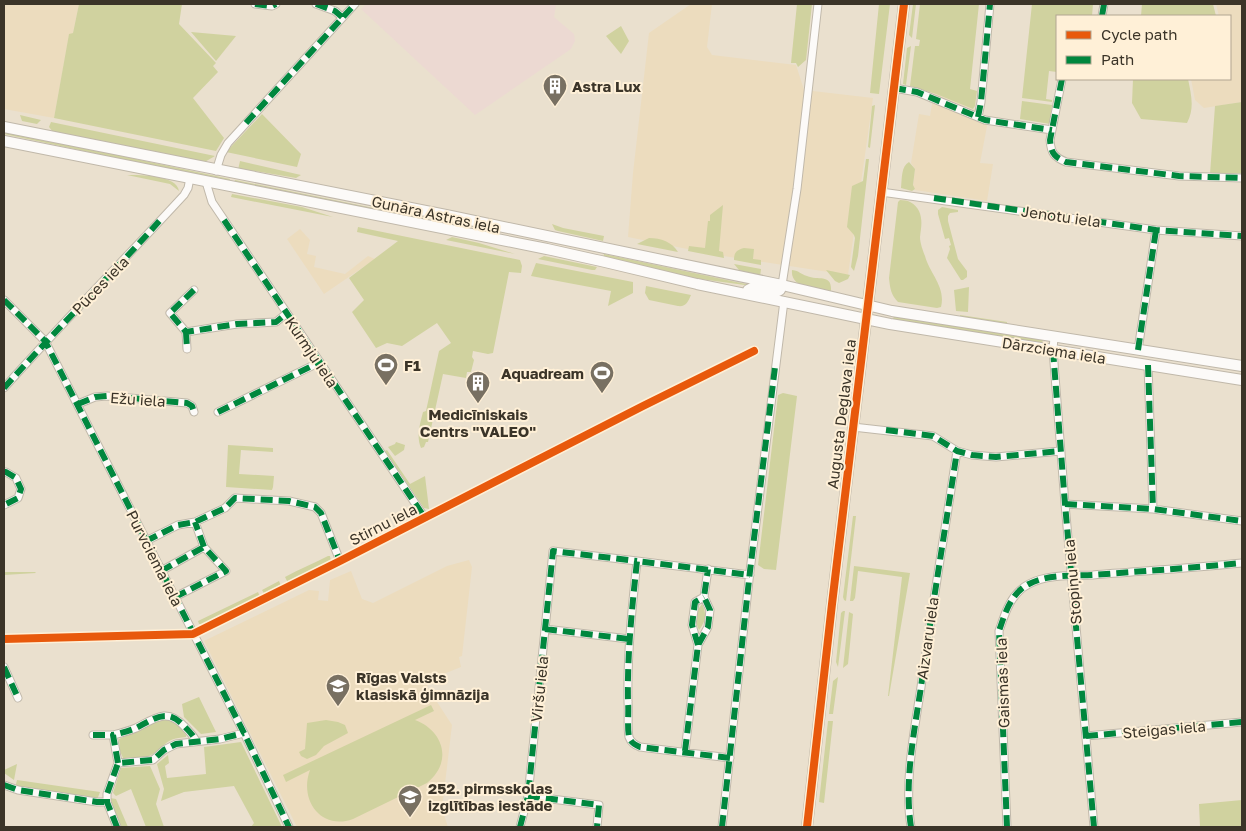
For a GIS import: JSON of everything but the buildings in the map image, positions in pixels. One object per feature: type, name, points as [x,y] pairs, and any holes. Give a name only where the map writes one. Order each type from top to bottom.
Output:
[{"type":"main road","name":"Augusta Deglava iela","points":[[808,827],[853,427],[904,4]]},
{"type":"main road","name":"Gunāra Astras iela","points":[[4,128],[436,214],[868,304]]},
{"type":"main road","name":"Gunāra Astras iela","points":[[4,141],[433,226],[601,261],[698,284],[866,318]]},
{"type":"main road","points":[[433,226],[436,214]]},
{"type":"main road","points":[[744,293],[752,288],[778,291],[782,285]]},
{"type":"main road","name":"Dārzciema iela","points":[[868,304],[892,311],[1242,366]]},
{"type":"main road","name":"Dārzciema iela","points":[[866,318],[890,324],[1242,380]]},
{"type":"street","points":[[255,4],[272,6],[276,4]]},
{"type":"street","points":[[316,4],[335,11],[342,17]]},
{"type":"street","points":[[216,171],[221,155],[228,143],[355,4]]},
{"type":"street","points":[[782,285],[796,189],[818,4]]},
{"type":"street","points":[[978,117],[990,4]]},
{"type":"street","points":[[1062,80],[1050,149],[1055,158],[1066,162],[1179,176],[1242,178]]},
{"type":"street","points":[[894,88],[913,91],[985,120],[1052,130]]},
{"type":"street","name":"Pūces iela","points":[[4,388],[45,341],[130,254],[184,195],[190,178]]},
{"type":"street","name":"Kurmju iela","points":[[206,182],[212,202],[425,518]]},
{"type":"street","name":"Jenotu iela","points":[[881,192],[1156,230],[1242,236]]},
{"type":"street","points":[[1138,350],[1156,230]]},
{"type":"street","points":[[187,349],[186,332],[170,313],[194,290]]},
{"type":"street","name":"Purvciema iela","points":[[4,300],[45,341],[244,733],[289,827]]},
{"type":"street","points":[[722,827],[750,575],[784,301]]},
{"type":"street","points":[[186,332],[236,324],[276,322],[286,314]]},
{"type":"street","name":"Stopiņu iela","points":[[1054,337],[1052,350],[1060,451],[1094,827]]},
{"type":"street","points":[[218,412],[320,362]]},
{"type":"street","points":[[1148,365],[1153,509]]},
{"type":"street","name":"Ežu iela","points":[[78,404],[95,396],[152,399],[187,403],[192,406],[194,412]]},
{"type":"street","name":"Stirnu iela","points":[[4,640],[193,634],[623,416]]},
{"type":"street","points":[[853,427],[933,436],[957,451],[972,455],[996,457],[1060,451]]},
{"type":"street","name":"Aizvaru iela","points":[[911,827],[909,789],[914,733],[933,593],[957,451]]},
{"type":"street","points":[[4,472],[16,478],[21,489],[18,498],[4,505]]},
{"type":"street","points":[[146,541],[178,526],[195,522],[225,508],[235,498],[289,502],[315,507],[321,513],[340,561]]},
{"type":"street","points":[[1065,504],[1153,509],[1242,520]]},
{"type":"street","points":[[175,597],[226,571],[204,546],[195,522]]},
{"type":"street","points":[[162,571],[204,546]]},
{"type":"street","name":"Viršu iela","points":[[520,827],[528,796],[553,551],[638,561]]},
{"type":"street","points":[[730,758],[640,747],[633,744],[629,738],[628,639],[638,561],[750,575]]},
{"type":"street","name":"Gaismas iela","points":[[1007,827],[999,631],[1006,608],[1017,593],[1028,584],[1072,575],[1242,563]]},
{"type":"street","points":[[685,751],[698,645],[708,627],[710,610],[704,597],[708,569]]},
{"type":"street","points":[[698,645],[692,625],[695,602],[704,597]]},
{"type":"street","points":[[545,628],[628,639]]},
{"type":"street","points":[[4,667],[18,698]]},
{"type":"street","points":[[93,735],[113,735],[133,729],[151,719],[164,715],[174,717],[193,735],[196,741]]},
{"type":"street","name":"Steigas iela","points":[[1086,736],[1242,722]]},
{"type":"street","points":[[118,763],[153,760],[164,750],[176,744],[220,739],[244,733]]},
{"type":"street","points":[[113,735],[118,763],[107,794],[107,802],[117,827]]},
{"type":"street","points":[[4,785],[18,790],[107,802]]},
{"type":"street","points":[[528,796],[599,805],[597,827]]},
{"type":"shaded area","points":[[4,4],[79,4],[73,33],[69,35],[54,118],[4,109]]},
{"type":"shaded area","points":[[366,4],[556,4],[554,17],[574,34],[575,41],[571,49],[475,115],[361,9]]},
{"type":"shaded area","points":[[691,4],[712,4],[707,47],[712,55],[796,65],[804,90],[873,98],[848,275],[717,255],[628,237],[633,173],[649,33]]},
{"type":"shaded area","points":[[1216,4],[1242,4],[1242,102],[1204,108],[1195,100],[1191,80],[1231,80],[1231,15],[1219,15]]},
{"type":"shaded area","points":[[934,93],[973,109],[982,110],[987,126],[980,163],[993,164],[987,201],[915,190],[913,186],[915,169],[911,163],[919,114],[930,116]]},
{"type":"shaded area","points":[[300,229],[310,240],[307,254],[316,256],[314,267],[345,274],[368,256],[375,259],[324,294],[287,239]]},
{"type":"shaded area","name":"Rīgas Valsts klasiskā ģimnāzija","points":[[469,560],[472,567],[462,656],[459,657],[461,667],[426,681],[428,688],[452,725],[442,809],[448,827],[297,827],[204,641],[309,590],[319,591],[318,600],[328,601],[330,580],[351,571],[362,599],[373,603],[447,566]]},
{"type":"green space","points":[[79,4],[182,4],[179,24],[216,63],[213,66],[218,72],[193,98],[224,138],[216,151],[54,118],[69,34],[73,33]]},
{"type":"green space","points":[[797,4],[812,4],[806,60],[798,67],[796,63],[791,63]]},
{"type":"green space","points":[[879,4],[890,4],[879,94],[870,93]]},
{"type":"green space","points":[[913,4],[916,4],[912,38],[909,35]]},
{"type":"green space","points":[[920,4],[979,4],[970,89],[977,91],[973,109],[910,86],[915,46],[919,46],[920,40],[916,39]]},
{"type":"green space","points":[[1032,4],[1093,4],[1092,15],[1056,15],[1056,72],[1049,71],[1046,99],[1052,100],[1052,102],[1022,98]]},
{"type":"green space","points":[[1142,4],[1213,4],[1216,15],[1141,15]]},
{"type":"green space","points":[[621,26],[629,41],[621,54],[606,36]]},
{"type":"green space","points":[[191,32],[236,36],[216,61]]},
{"type":"green space","points":[[911,46],[906,85],[903,84],[907,48]]},
{"type":"green space","points":[[1133,80],[1188,80],[1192,106],[1187,123],[1141,119],[1132,103]]},
{"type":"green space","points":[[1022,101],[1052,105],[1050,124],[1020,119]]},
{"type":"green space","points":[[1242,102],[1242,173],[1210,174],[1215,106]]},
{"type":"green space","points":[[875,105],[870,148],[868,147],[872,106]]},
{"type":"green space","points":[[262,114],[301,154],[297,167],[226,152]]},
{"type":"green space","points":[[20,115],[41,120],[37,124],[22,121]]},
{"type":"green space","points":[[51,122],[215,156],[203,163],[53,132],[49,127]]},
{"type":"green space","points":[[4,131],[230,179],[229,182],[4,134]]},
{"type":"green space","points":[[866,159],[869,159],[858,256],[854,271],[851,267],[855,238],[847,227],[852,186],[863,181]]},
{"type":"green space","points":[[240,161],[301,175],[296,178],[238,170]]},
{"type":"green space","points":[[909,162],[915,169],[913,185],[915,189],[912,191],[901,188],[903,170]]},
{"type":"green space","points":[[127,175],[165,179],[177,186],[179,191],[170,184]]},
{"type":"green space","points":[[235,180],[423,218],[424,220],[234,183]]},
{"type":"green space","points":[[232,194],[302,207],[333,217],[231,197]]},
{"type":"green space","points":[[900,200],[911,202],[919,211],[921,244],[927,263],[941,293],[941,307],[898,302],[891,291],[889,278],[898,202]]},
{"type":"green space","points":[[723,205],[719,251],[723,252],[724,258],[688,251],[689,246],[705,248],[710,215]]},
{"type":"green space","points":[[942,207],[958,210],[958,212],[950,213],[948,221],[958,259],[967,271],[967,277],[963,280],[961,280],[947,258],[949,246],[951,245],[949,238],[945,239],[938,214],[938,210]]},
{"type":"green space","points":[[552,224],[604,236],[603,241],[555,230]]},
{"type":"green space","points":[[358,227],[520,260],[522,266],[521,273],[509,272],[493,353],[473,351],[472,357],[474,360],[471,372],[467,372],[466,378],[443,374],[428,442],[421,448],[419,439],[420,426],[423,412],[426,411],[439,351],[451,343],[437,323],[402,346],[387,343],[376,348],[352,312],[364,300],[349,278],[398,241],[357,232]]},
{"type":"green space","points":[[452,237],[479,243],[515,254],[446,240]]},
{"type":"green space","points":[[649,238],[666,241],[678,252],[637,244]]},
{"type":"green space","points":[[744,248],[754,249],[753,259],[761,260],[761,265],[734,260],[736,252]]},
{"type":"green space","points":[[604,254],[760,287],[700,279],[603,258]]},
{"type":"green space","points":[[544,256],[597,267],[595,270],[592,270],[538,259]]},
{"type":"green space","points":[[536,263],[633,282],[633,293],[608,306],[611,291],[531,276]]},
{"type":"green space","points":[[734,264],[761,269],[760,277],[739,270]]},
{"type":"green space","points":[[792,270],[811,277],[827,280],[831,285],[831,291],[800,284],[795,281]]},
{"type":"green space","points":[[826,270],[850,275],[848,279],[839,283]]},
{"type":"green space","points":[[646,286],[691,295],[685,305],[678,306],[649,300],[645,293]]},
{"type":"green space","points":[[969,287],[968,312],[956,311],[954,290]]},
{"type":"green space","points":[[960,315],[1007,322],[1007,324],[960,317]]},
{"type":"green space","points":[[894,316],[1043,340],[1042,343],[893,319]]},
{"type":"green space","points":[[783,393],[797,396],[776,570],[764,569],[758,565],[778,395]]},
{"type":"green space","points":[[396,442],[405,445],[404,450],[395,456],[388,447]]},
{"type":"green space","points":[[228,445],[273,448],[273,452],[241,450],[239,474],[274,476],[272,490],[226,487]]},
{"type":"green space","points":[[387,450],[410,484],[425,476],[429,509],[424,508],[385,451]]},
{"type":"green space","points":[[853,516],[856,516],[846,601],[843,597]]},
{"type":"green space","points":[[330,556],[331,561],[288,583],[285,577]]},
{"type":"green space","points":[[854,566],[910,573],[889,696],[902,577],[858,571],[855,598],[853,601],[850,601]]},
{"type":"green space","points":[[4,572],[35,572],[36,573],[4,575]]},
{"type":"green space","points":[[279,581],[281,586],[265,595],[262,590]]},
{"type":"green space","points":[[258,592],[260,597],[207,624],[199,624],[198,621]]},
{"type":"green space","points":[[702,604],[705,617],[699,630],[696,616]]},
{"type":"green space","points":[[845,611],[838,667],[836,662],[841,613]]},
{"type":"green space","points":[[849,612],[853,614],[848,664],[843,668]]},
{"type":"green space","points":[[838,677],[833,714],[829,714],[833,681]]},
{"type":"green space","points":[[199,697],[216,732],[201,734],[184,717],[182,704]]},
{"type":"green space","points":[[431,705],[434,711],[415,720],[433,732],[442,748],[440,766],[427,783],[353,819],[341,822],[322,816],[315,810],[307,792],[310,770],[286,782],[283,775]]},
{"type":"green space","points":[[164,719],[176,724],[186,737],[169,741],[148,756],[123,758],[119,739]]},
{"type":"green space","points":[[326,720],[345,725],[348,733],[324,746],[316,755],[307,759],[301,756],[299,752],[305,749],[307,723]]},
{"type":"green space","points":[[828,721],[833,721],[824,803],[819,802]]},
{"type":"green space","points":[[241,742],[282,827],[251,827],[254,823],[234,786],[184,792],[161,801],[164,789],[157,764],[168,755],[169,763],[165,766],[167,778],[206,774],[204,747]]},
{"type":"green space","points":[[17,764],[14,780],[4,773],[4,770]]},
{"type":"green space","points":[[150,766],[160,789],[156,804],[164,827],[146,827],[131,789],[116,796],[113,793],[121,768]]},
{"type":"green space","points":[[17,780],[100,792],[97,800],[15,788]]},
{"type":"green space","points":[[110,798],[116,799],[128,827],[119,827],[110,805]]},
{"type":"green space","points":[[1242,800],[1242,827],[1200,827],[1199,804]]},
{"type":"marked path","points":[[255,4],[272,6],[276,4]]},
{"type":"marked path","points":[[316,4],[335,11],[342,17]]},
{"type":"marked path","points":[[246,123],[355,4]]},
{"type":"marked path","points":[[978,117],[990,4]]},
{"type":"marked path","points":[[1102,15],[1104,4]]},
{"type":"marked path","points":[[1062,80],[1050,140],[1054,154],[1062,160],[1179,176],[1242,178]]},
{"type":"marked path","points":[[894,88],[917,92],[985,120],[1052,130]]},
{"type":"marked path","points":[[934,198],[1156,230],[1242,236]]},
{"type":"marked path","points":[[4,388],[163,217]]},
{"type":"marked path","points":[[224,220],[425,518]]},
{"type":"marked path","points":[[1138,350],[1156,230]]},
{"type":"marked path","points":[[194,290],[170,313],[186,332],[237,324],[276,322],[286,314]]},
{"type":"marked path","points":[[4,300],[45,341],[244,733],[289,827]]},
{"type":"marked path","points":[[186,332],[187,349]]},
{"type":"marked path","points":[[1053,350],[1094,827]]},
{"type":"marked path","points":[[218,412],[320,362]]},
{"type":"marked path","points":[[1148,365],[1153,509]]},
{"type":"marked path","points":[[722,827],[775,367]]},
{"type":"marked path","points":[[78,404],[95,397],[107,396],[187,403],[192,406],[194,412]]},
{"type":"marked path","points":[[886,430],[933,436],[957,451],[972,455],[996,457],[1060,451]]},
{"type":"marked path","points":[[911,827],[909,775],[913,740],[957,451]]},
{"type":"marked path","points":[[4,472],[16,478],[21,489],[18,498],[4,505]]},
{"type":"marked path","points":[[146,541],[178,525],[195,522],[225,508],[235,498],[289,501],[315,507],[321,513],[340,561]]},
{"type":"marked path","points":[[1065,504],[1153,509],[1242,521]]},
{"type":"marked path","points":[[175,597],[226,571],[204,547],[195,522]]},
{"type":"marked path","points":[[161,571],[204,547]]},
{"type":"marked path","points":[[520,827],[528,796],[553,551],[637,561]]},
{"type":"marked path","points":[[730,758],[640,747],[633,744],[629,737],[628,667],[637,561],[750,575]]},
{"type":"marked path","points":[[1007,827],[999,631],[1013,598],[1029,584],[1052,577],[1242,563]]},
{"type":"marked path","points":[[685,751],[698,645],[708,627],[710,610],[704,597],[708,569]]},
{"type":"marked path","points":[[698,645],[692,625],[695,602],[704,597]]},
{"type":"marked path","points":[[545,629],[629,639]]},
{"type":"marked path","points":[[4,667],[18,698]]},
{"type":"marked path","points":[[118,763],[113,735],[133,729],[160,716],[172,717],[178,720],[196,741]]},
{"type":"marked path","points":[[1086,736],[1242,722]]},
{"type":"marked path","points":[[117,827],[107,802],[107,794],[118,763],[153,760],[164,750],[176,744],[220,739],[244,733]]},
{"type":"marked path","points":[[93,735],[113,735]]},
{"type":"marked path","points":[[4,785],[18,790],[107,802]]},
{"type":"marked path","points":[[528,796],[599,805],[597,827]]},
{"type":"cycle path","points":[[807,827],[904,4]]},
{"type":"cycle path","points":[[4,639],[193,634],[754,351]]},
{"type":"place","name":"Astra Lux","points":[[555,107]]},
{"type":"place","name":"F1","points":[[386,386]]},
{"type":"place","name":"Aquadream","points":[[602,394]]},
{"type":"place","name":"Medicīniskais Centrs \"VALEO\"","points":[[478,404]]},
{"type":"place","name":"Rīgas Valsts klasiskā ģimnāzija","points":[[338,707]]},
{"type":"place","name":"252. pirmsskolas izglītības iestāde","points":[[410,818]]}]
